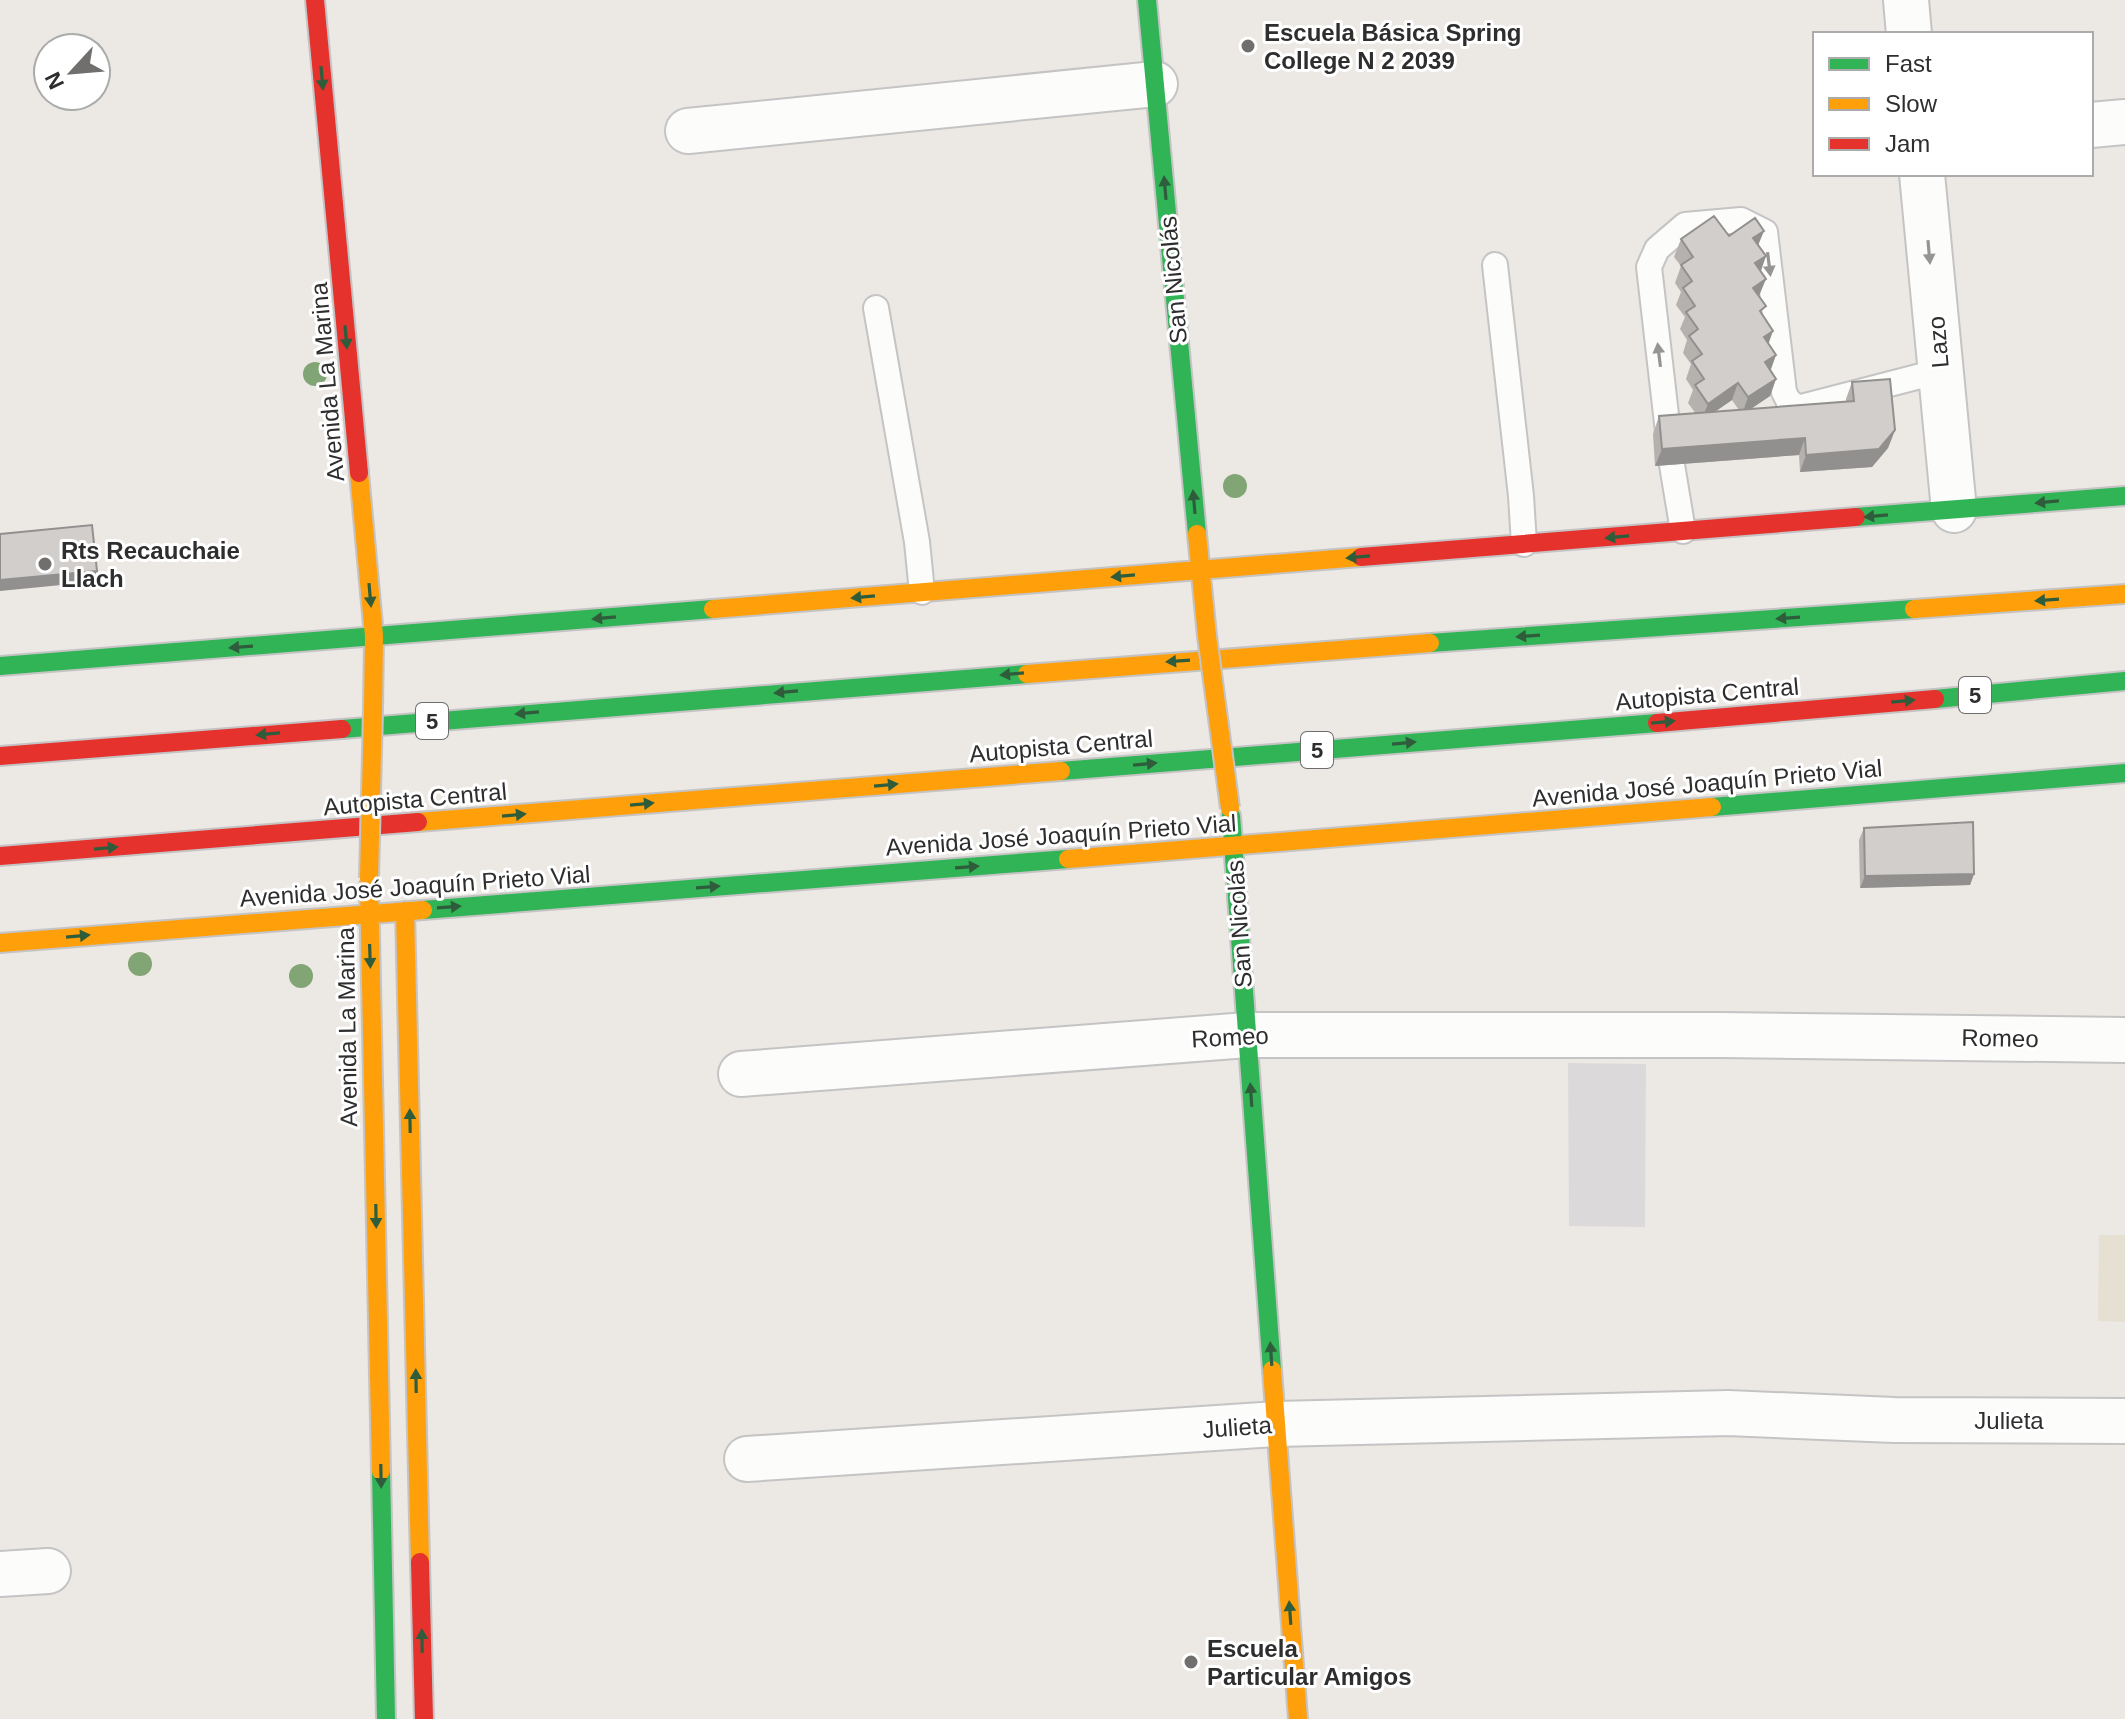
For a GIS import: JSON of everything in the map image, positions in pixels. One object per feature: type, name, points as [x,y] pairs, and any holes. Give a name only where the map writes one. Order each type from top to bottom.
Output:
[{"type":"main road","name":"Avenida La Marina","points":[[315,0],[374,636],[369,914],[401,1522],[424,1719]]},
{"type":"main road","name":"San Nicolás","points":[[1147,0],[1200,570],[1234,846],[1298,1719]]},
{"type":"main road","points":[[0,666],[2125,496]]},
{"type":"main road","name":"5","points":[[0,756],[1269,654],[2125,594]]},
{"type":"main road","name":"Autopista Central","points":[[0,856],[1826,709],[2125,681]]},
{"type":"main road","name":"Avenida José Joaquín Prieto Vial","points":[[0,943],[2125,773]]},
{"type":"main road","name":"Avenida La Marina","points":[[386,1719],[401,1522],[405,911]]},
{"type":"street","points":[[1906,0],[1909,32]]},
{"type":"street","points":[[688,131],[1155,84]]},
{"type":"street","points":[[2093,125],[2125,122]]},
{"type":"street","name":"Lazo","points":[[1922,176],[1954,510]]},
{"type":"street","name":"Romeo","points":[[741,1074],[1247,1035],[1721,1035],[2125,1040]]},
{"type":"street","name":"Julieta","points":[[747,1459],[1276,1424],[1728,1413],[1894,1420],[2125,1421]]},
{"type":"street","points":[[0,1574],[48,1571]]},
{"type":"lane","points":[[1668,432],[1649,267],[1657,249],[1685,225],[1741,220],[1765,232],[1784,392],[1797,408],[1940,371]]},
{"type":"lane","points":[[1495,265],[1524,544]]},
{"type":"lane","points":[[876,308],[917,542],[922,592]]},
{"type":"lane","points":[[1672,465],[1683,531]]},
{"type":"shaded area","points":[[1568,1063],[1646,1064],[1645,1227],[1569,1226]]},
{"type":"shaded area","points":[[2099,1235],[2125,1235],[2125,1322],[2098,1321]]},
{"type":"building","points":[[1714,216],[1729,236],[1755,218],[1764,231],[1753,238],[1766,256],[1755,263],[1766,279],[1753,288],[1766,306],[1760,311],[1773,331],[1764,337],[1776,355],[1765,362],[1776,379],[1748,397],[1738,383],[1708,404],[1695,385],[1704,379],[1692,361],[1702,354],[1689,336],[1698,329],[1686,312],[1695,306],[1683,288],[1692,281],[1681,265],[1693,257],[1681,239]]},
{"type":"building","points":[[1890,379],[1895,430],[1879,449],[1806,455],[1805,438],[1662,449],[1659,416],[1854,401],[1852,382]]},
{"type":"building","name":"Rts Recauchaie Llach","points":[[92,525],[97,571],[0,580],[0,534]]},
{"type":"building","points":[[1973,822],[1974,874],[1865,876],[1864,828]]},
{"type":"traffic: fast","points":[[1147,0],[1197,534]]},
{"type":"traffic: fast","points":[[1856,517],[2125,496]]},
{"type":"traffic: fast","points":[[0,666],[713,609]]},
{"type":"traffic: fast","points":[[1430,643],[1914,609]]},
{"type":"traffic: fast","points":[[342,729],[1027,674]]},
{"type":"traffic: fast","points":[[1935,699],[2125,681]]},
{"type":"traffic: fast","points":[[1061,771],[1657,723]]},
{"type":"traffic: fast","points":[[1712,807],[2125,773]]},
{"type":"traffic: fast","points":[[1231,816],[1272,1370]]},
{"type":"traffic: fast","points":[[423,910],[1068,859]]},
{"type":"traffic: fast","points":[[381,1471],[386,1719]]},
{"type":"traffic: slow","points":[[359,473],[374,636],[373,710]]},
{"type":"traffic: slow","points":[[1197,534],[1207,636]]},
{"type":"traffic: slow","points":[[713,609],[1361,557]]},
{"type":"traffic: slow","points":[[1914,609],[2125,594]]},
{"type":"traffic: slow","points":[[1207,636],[1230,808]]},
{"type":"traffic: slow","points":[[1027,674],[1430,643]]},
{"type":"traffic: slow","points":[[369,878],[373,710]]},
{"type":"traffic: slow","points":[[418,822],[1061,771]]},
{"type":"traffic: slow","points":[[1068,859],[1712,807]]},
{"type":"traffic: slow","points":[[369,885],[381,1471]]},
{"type":"traffic: slow","points":[[0,943],[423,910]]},
{"type":"traffic: slow","points":[[405,911],[420,1562]]},
{"type":"traffic: slow","points":[[1272,1370],[1298,1719]]},
{"type":"traffic: jam","points":[[315,0],[359,473]]},
{"type":"traffic: jam","points":[[1361,557],[1856,517]]},
{"type":"traffic: jam","points":[[1657,723],[1935,699]]},
{"type":"traffic: jam","points":[[0,756],[342,729]]},
{"type":"traffic: jam","points":[[0,856],[418,822]]},
{"type":"traffic: jam","points":[[420,1562],[424,1719]]},
{"type":"place","name":"Escuela Básica Spring College N 2 2039","points":[[1248,46]]},
{"type":"place","name":"Rts Recauchaie Llach","points":[[45,564]]},
{"type":"place","name":"Escuela Particular Amigos","points":[[1191,1662]]}]
